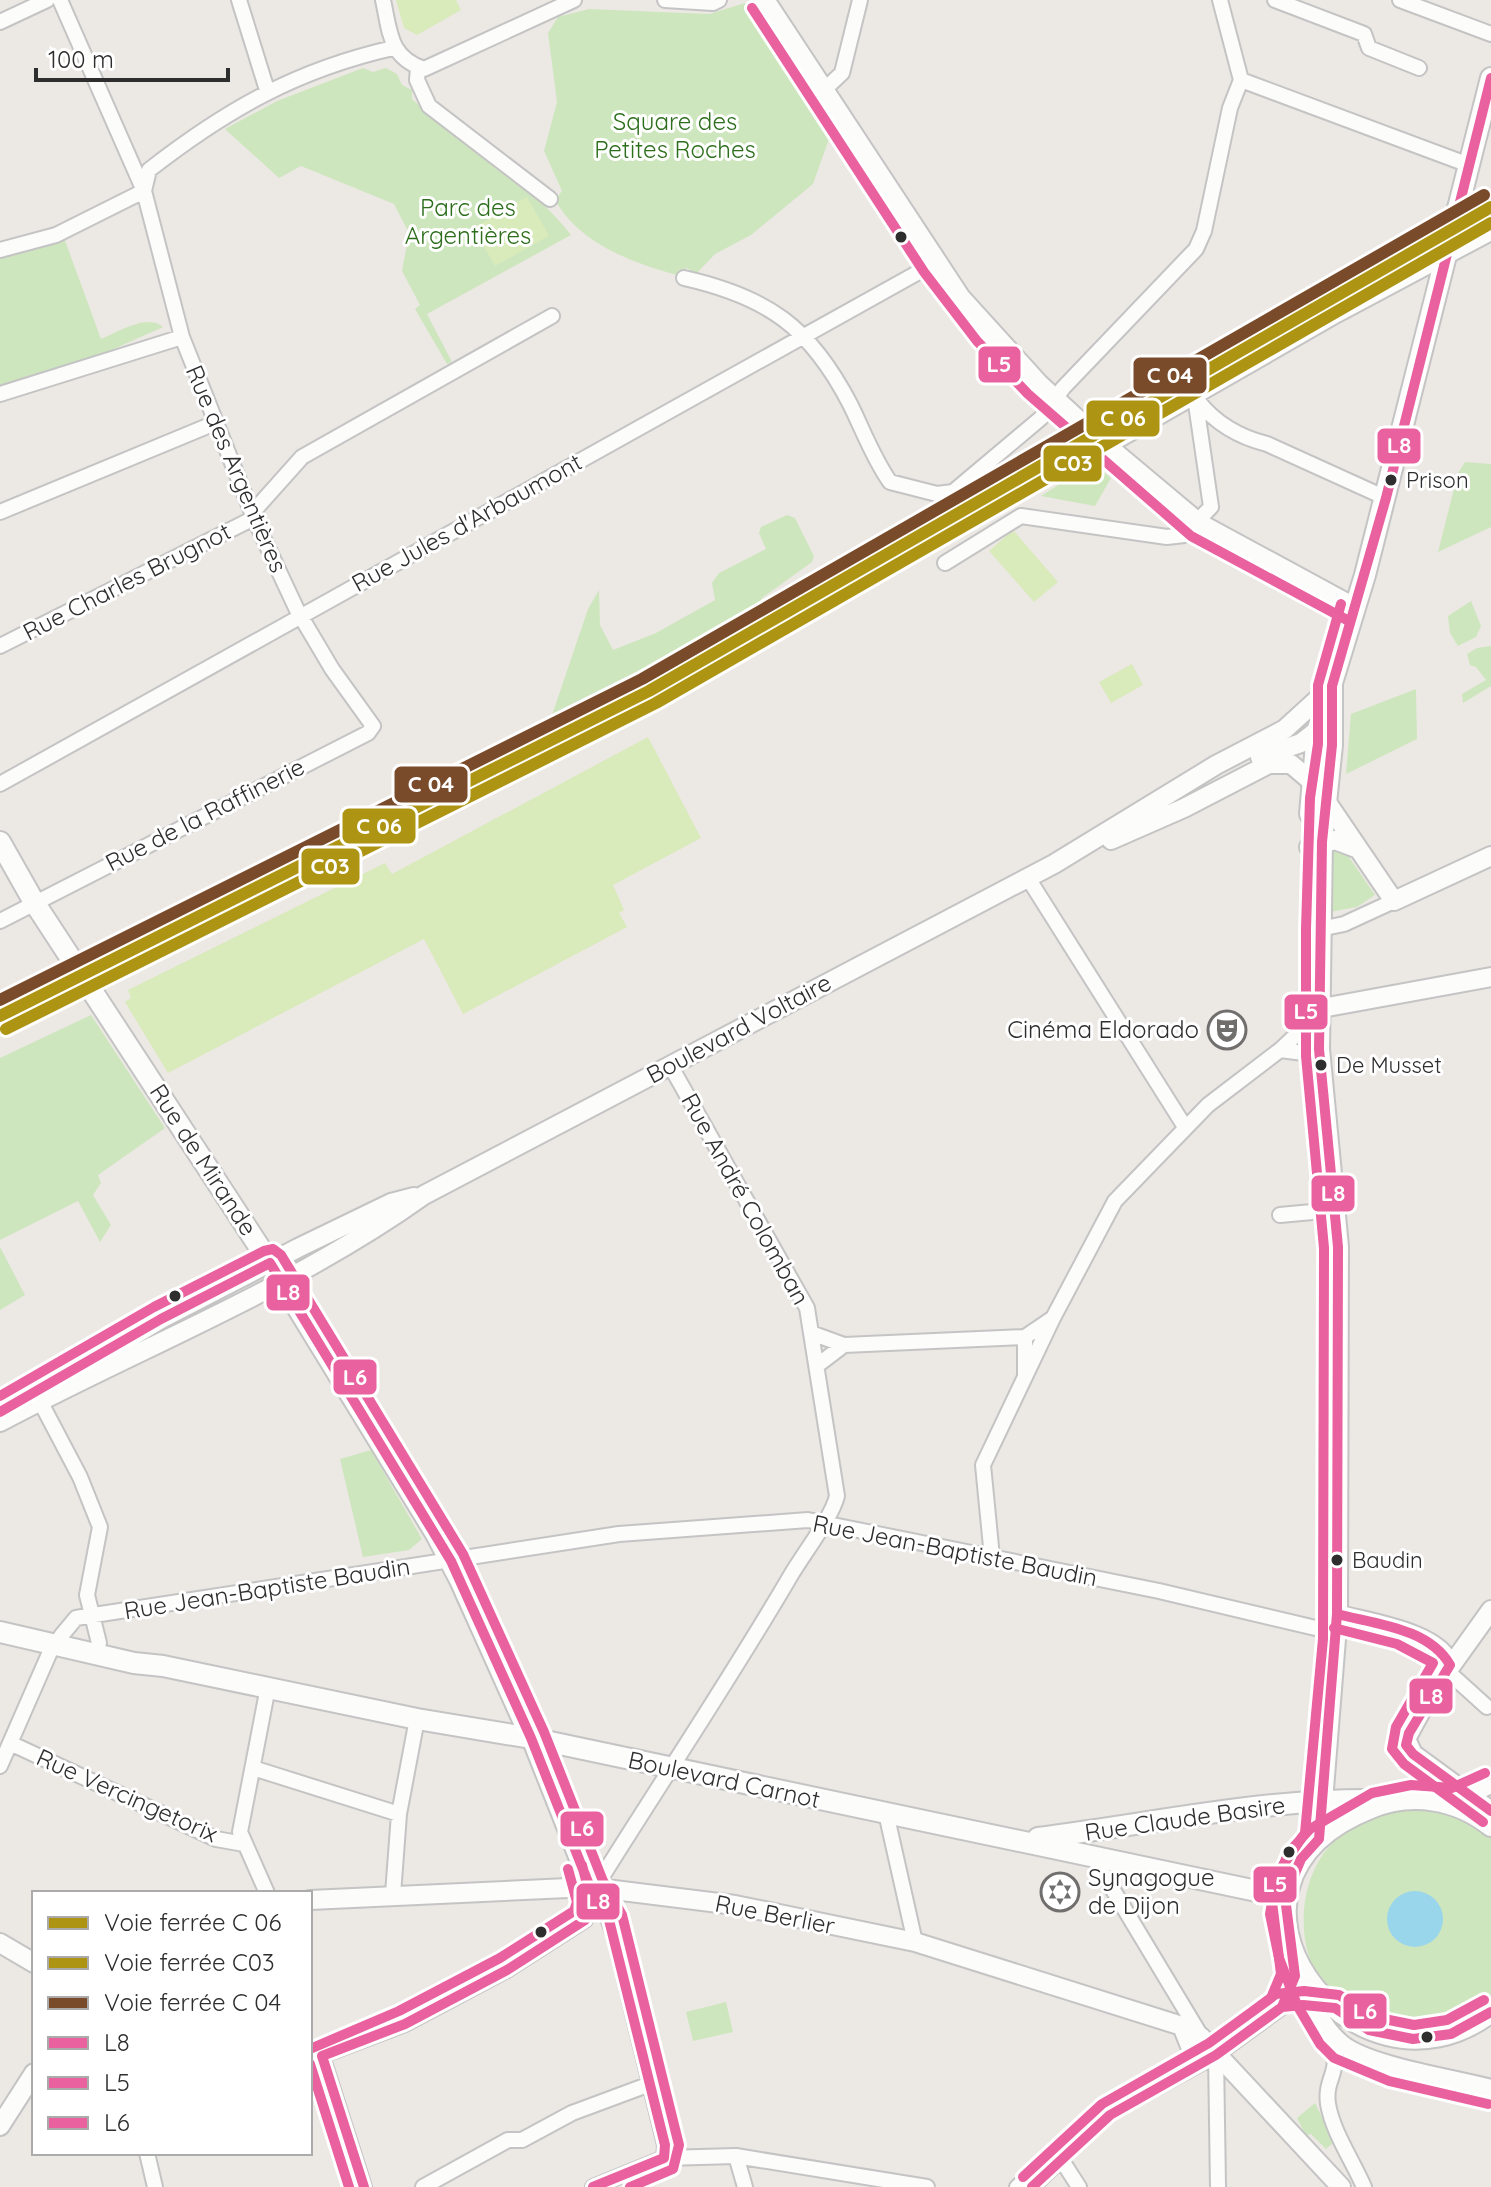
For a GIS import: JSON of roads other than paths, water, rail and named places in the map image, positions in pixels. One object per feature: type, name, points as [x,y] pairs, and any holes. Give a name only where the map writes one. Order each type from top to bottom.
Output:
[{"type":"main road","points":[[764,0],[935,263],[988,332],[1087,429]]},
{"type":"main road","points":[[1319,1839],[1337,1620],[1338,1247],[1317,1014],[1320,929],[1316,845],[1324,798],[1313,740],[1332,686],[1386,498],[1491,78]]},
{"type":"main road","points":[[1107,447],[1199,524],[1354,608]]},
{"type":"main road","points":[[1317,1014],[1310,978],[1319,777],[1333,715],[1332,686]]},
{"type":"main road","name":"Rue de Mirande","points":[[0,842],[34,902],[276,1272],[451,1561],[531,1738]]},
{"type":"main road","name":"Boulevard Carnot","points":[[0,1632],[99,1643],[133,1651],[163,1666]]},
{"type":"main road","name":"Boulevard Carnot","points":[[57,1640],[134,1663],[163,1666],[417,1719],[531,1738],[1285,1897]]},
{"type":"main road","name":"Rue Claude Basire","points":[[1022,1840],[1324,1800],[1444,1802]]},
{"type":"main road","points":[[1395,1800],[1364,1810],[1319,1839],[1301,1859],[1285,1897],[1298,1964],[1325,2029],[1355,2053],[1491,2090]]},
{"type":"main road","points":[[1444,1802],[1468,1811],[1491,1826]]},
{"type":"main road","points":[[1119,1860],[1116,1838],[1124,1827]]},
{"type":"main road","points":[[1298,1964],[1335,2008],[1369,2030],[1413,2039],[1451,2034],[1491,2012]]},
{"type":"street","points":[[0,22],[47,0]]},
{"type":"street","name":"Rue des Argentières","points":[[60,0],[144,191],[182,337],[253,516],[301,616],[332,669],[373,726]]},
{"type":"street","points":[[239,0],[267,90]]},
{"type":"street","points":[[383,0],[393,48],[407,62],[418,67],[433,67],[570,0]]},
{"type":"street","points":[[665,0],[719,0]]},
{"type":"street","points":[[824,90],[842,73],[860,0]]},
{"type":"street","points":[[684,278],[725,287],[756,300],[802,335],[843,391],[887,477],[895,485],[937,494],[953,492],[1041,418],[1196,249],[1204,231],[1230,108],[1241,80],[1220,0]]},
{"type":"street","points":[[1275,0],[1364,34],[1369,48],[1419,68]]},
{"type":"street","points":[[1400,0],[1491,34]]},
{"type":"street","points":[[0,250],[56,235],[144,191],[149,170],[209,123],[267,90],[393,48]]},
{"type":"street","points":[[418,67],[417,80],[429,106],[550,199]]},
{"type":"street","points":[[1241,80],[1469,165]]},
{"type":"street","points":[[1107,447],[1491,233]]},
{"type":"street","name":"Rue Jules d'Arbaumont","points":[[0,784],[935,263]]},
{"type":"street","points":[[253,516],[302,457],[552,316]]},
{"type":"street","points":[[0,394],[182,337]]},
{"type":"street","points":[[1195,397],[1212,419],[1249,439],[1386,498]]},
{"type":"street","points":[[945,563],[1021,516],[1167,537],[1184,535],[1199,524],[1211,507],[1195,397]]},
{"type":"street","points":[[0,512],[215,423]]},
{"type":"street","name":"Rue Charles Brugnot","points":[[0,646],[253,516]]},
{"type":"street","name":"Boulevard Voltaire","points":[[0,1422],[276,1272],[391,1203],[424,1195],[1054,864],[1126,818],[1285,729],[1302,718],[1332,686]]},
{"type":"street","name":"Boulevard Voltaire","points":[[1054,864],[1068,862],[1161,815],[1231,772],[1274,751],[1313,740],[1333,715]]},
{"type":"street","name":"Rue de la Raffinerie","points":[[0,921],[368,733],[373,726]]},
{"type":"street","points":[[1285,729],[1313,740]]},
{"type":"street","name":"Boulevard Voltaire","points":[[1161,815],[1184,808],[1280,762],[1319,777]]},
{"type":"street","points":[[1324,798],[1394,901]]},
{"type":"street","points":[[1316,845],[1335,840],[1356,848]]},
{"type":"street","points":[[1320,929],[1344,924],[1491,856]]},
{"type":"street","points":[[1028,878],[1185,1127]]},
{"type":"street","points":[[992,1557],[983,1465],[1033,1366],[1053,1318],[1115,1201],[1185,1127],[1280,1050],[1317,1014],[1491,977]]},
{"type":"street","points":[[1280,1050],[1319,1052]]},
{"type":"street","name":"Rue André Colomban","points":[[590,1887],[605,1872],[749,1647],[823,1521],[834,1509],[837,1482],[814,1334],[807,1308],[670,1065]]},
{"type":"street","points":[[1280,1215],[1334,1210]]},
{"type":"street","name":"Boulevard Voltaire","points":[[0,1412],[161,1319],[276,1272]]},
{"type":"street","points":[[814,1334],[844,1345],[1025,1337],[1053,1318]]},
{"type":"street","points":[[1024,1384],[1025,1337]]},
{"type":"street","points":[[819,1364],[844,1345]]},
{"type":"street","points":[[40,1401],[80,1477],[100,1527],[87,1595],[99,1643]]},
{"type":"street","name":"Rue Jean-Baptiste Baudin","points":[[94,1615],[619,1534],[823,1521],[892,1539],[992,1557],[1324,1630],[1337,1620]]},
{"type":"street","points":[[1491,1610],[1448,1667],[1409,1733],[1406,1745],[1413,1754],[1491,1811]]},
{"type":"street","points":[[0,1766],[57,1640],[76,1618],[94,1615]]},
{"type":"street","points":[[1337,1620],[1431,1641],[1447,1654],[1448,1667],[1487,1707]]},
{"type":"street","points":[[266,1891],[240,1832],[268,1687]]},
{"type":"street","points":[[393,1894],[399,1814],[417,1719]]},
{"type":"street","points":[[531,1738],[590,1887],[612,1928],[665,2145],[664,2158]]},
{"type":"street","name":"Rue Vercingetorix","points":[[10,1743],[216,1839],[244,1844]]},
{"type":"street","points":[[253,1768],[399,1814]]},
{"type":"street","points":[[1444,1802],[1471,1796],[1491,1786]]},
{"type":"street","points":[[886,1813],[915,1942]]},
{"type":"street","points":[[1092,1855],[1201,2037]]},
{"type":"street","points":[[364,2187],[316,2058],[405,2024],[507,1970],[585,1920],[592,1903],[590,1887]]},
{"type":"street","name":"Rue Berlier","points":[[312,1900],[590,1887],[735,1905],[915,1942],[1182,2026],[1201,2037],[1341,2187]]},
{"type":"street","points":[[0,1943],[32,1962]]},
{"type":"street","points":[[1017,2187],[1097,2130],[1110,2115],[1216,2055],[1282,2007],[1294,1985],[1298,1964]]},
{"type":"street","points":[[1282,2007],[1335,2008]]},
{"type":"street","points":[[1182,2026],[1192,2051],[1183,2071]]},
{"type":"street","points":[[1325,2029],[1337,2054],[1327,2095],[1329,2110],[1364,2187]]},
{"type":"street","points":[[1216,2055],[1218,2187]]},
{"type":"street","points":[[0,2126],[32,2076]]},
{"type":"street","points":[[423,2187],[508,2140],[522,2140],[572,2113],[650,2084]]},
{"type":"street","points":[[147,2155],[155,2187]]},
{"type":"street","points":[[736,2156],[745,2187]]},
{"type":"street","points":[[593,2187],[613,2183],[664,2158],[736,2156],[927,2187]]},
{"type":"street","points":[[1009,2187],[1053,2160]]},
{"type":"street","points":[[1026,2187],[1053,2160]]},
{"type":"street","points":[[1032,2187],[1053,2160]]},
{"type":"street","points":[[1053,2160],[1079,2187]]},
{"type":"water","points":[[1415,1891],[1435,1899],[1443,1919],[1435,1939],[1415,1947],[1395,1939],[1387,1919],[1395,1899]]},
{"type":"rail line","name":"C03","points":[[6,1029],[656,703],[1491,223]]},
{"type":"place","name":"Prison","points":[[1391,480]]},
{"type":"place","name":"Cinéma Eldorado","points":[[1227,1030]]},
{"type":"place","name":"De Musset","points":[[1321,1065]]},
{"type":"place","name":"Baudin","points":[[1337,1560]]},
{"type":"place","name":"Synagogue de Dijon","points":[[1060,1892]]},
{"type":"park label","name":"Square des Petites Roches","points":[[675,136]]},
{"type":"park label","name":"Parc des Argentières","points":[[468,222]]}]
